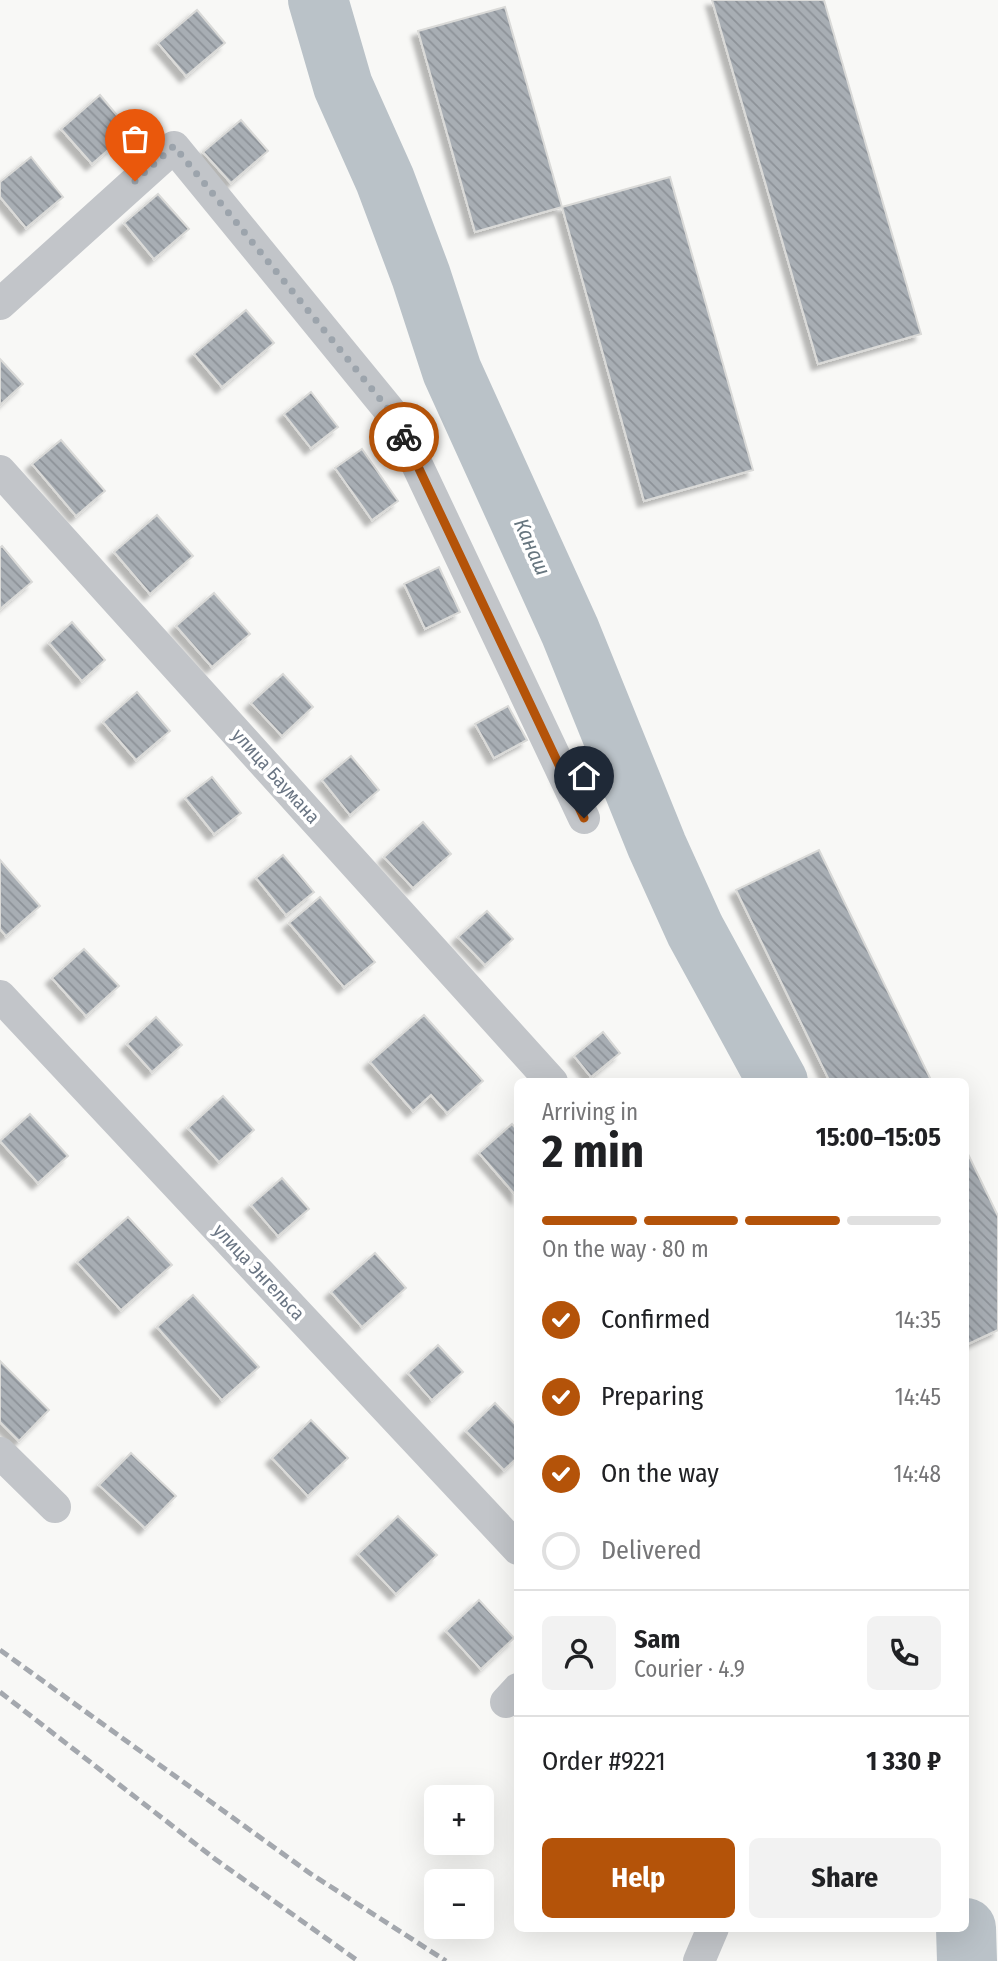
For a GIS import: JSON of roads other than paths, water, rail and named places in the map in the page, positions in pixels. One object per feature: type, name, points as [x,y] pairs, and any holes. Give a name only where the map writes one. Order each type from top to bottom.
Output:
[{"type":"street","points":[[0,304],[174,146],[394,416],[584,818]]},
{"type":"street","name":"улица Баумана","points":[[0,471],[548,1078]]},
{"type":"street","name":"улица Энгельса","points":[[0,996],[514,1545]]},
{"type":"street","points":[[0,1453],[55,1507]]},
{"type":"street","points":[[699,1961],[711,1932]]},
{"type":"waterway","name":"Канаш","points":[[318,0],[343,86],[385,180],[421,276],[452,371],[570,631],[657,846],[695,930],[776,1078]]},
{"type":"waterway","name":"Канаш","points":[[966,1932],[967,1961]]},
{"type":"railway","points":[[0,1650],[311,1874],[446,1961]]},
{"type":"railway","points":[[0,1692],[215,1859],[358,1961]]}]
